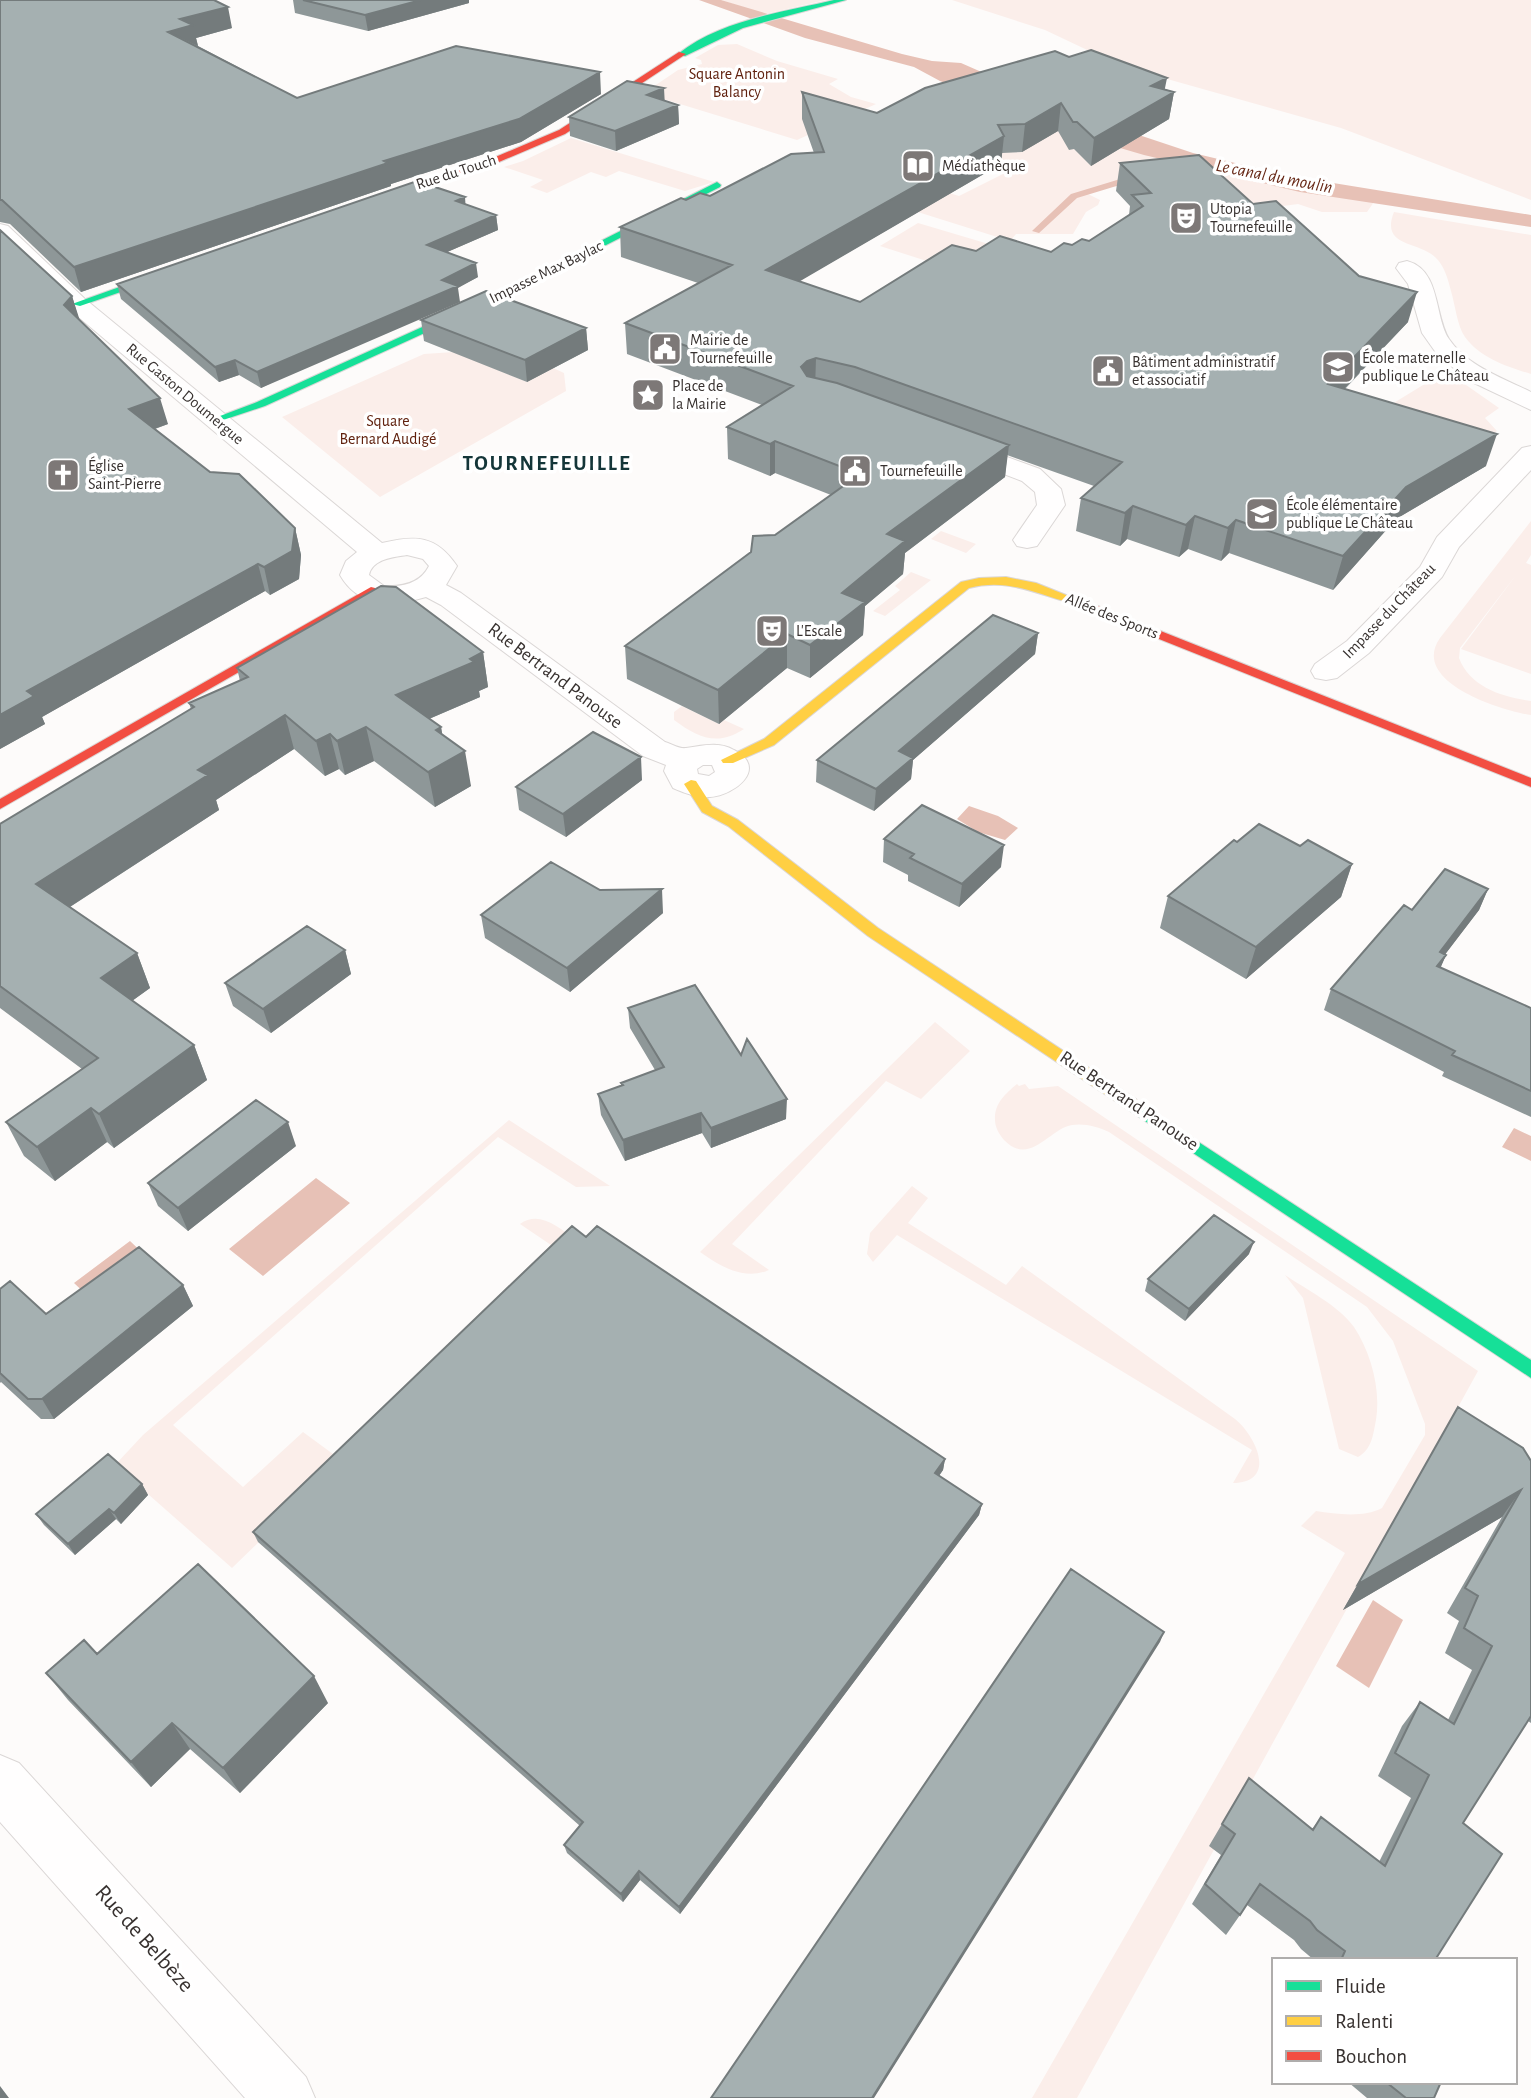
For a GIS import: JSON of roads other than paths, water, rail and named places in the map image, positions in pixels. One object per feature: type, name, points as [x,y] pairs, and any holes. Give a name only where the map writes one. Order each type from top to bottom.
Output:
[{"type":"street","name":"Rue du Touch","points":[[360,204],[496,160],[551,137],[587,118],[709,36],[776,15],[843,0]]},
{"type":"street","name":"Impasse Max Baylac","points":[[217,419],[261,404],[509,291],[717,185]]},
{"type":"street","name":"Rue Gaston Doumergue","points":[[5,241],[374,552]]},
{"type":"street","points":[[77,304],[182,267]]},
{"type":"street","points":[[1407,268],[1420,282],[1432,330],[1440,345],[1463,365],[1531,402]]},
{"type":"street","points":[[930,438],[1022,472],[1048,489],[1051,505],[1027,540]]},
{"type":"street","name":"Impasse du Château","points":[[1326,671],[1358,647],[1432,571],[1447,543],[1531,454]]},
{"type":"street","points":[[404,546],[424,548],[433,553],[443,566],[437,580],[428,586],[393,594],[371,591],[362,586],[356,572],[358,565],[374,552],[404,546]]},
{"type":"street","name":"Allée des Sports","points":[[728,770],[769,742],[965,584],[982,578],[994,578],[1031,584],[1531,783]]},
{"type":"street","name":"Rue Bertrand Panouse","points":[[428,586],[451,599],[688,773],[695,797],[713,816],[733,823],[873,932],[1531,1370]]},
{"type":"street","points":[[0,805],[371,591]]},
{"type":"street","points":[[688,773],[707,788],[728,770]]},
{"type":"street","points":[[728,770],[733,823]]},
{"type":"street","name":"Rue de Belbèze","points":[[0,1782],[285,2098]]},
{"type":"water","name":"Le canal du moulin","points":[[699,0],[721,0],[902,54],[932,61],[961,63],[1082,116],[1193,153],[1290,176],[1531,215],[1531,227],[1300,192],[1144,155],[1103,143],[940,81],[914,67],[805,38]]},
{"type":"water","points":[[969,806],[998,816],[1018,828],[1005,840],[978,832],[957,819]]},
{"type":"water","points":[[1514,1128],[1531,1136],[1531,1161],[1502,1147]]},
{"type":"water","points":[[316,1178],[350,1203],[263,1276],[229,1249]]},
{"type":"water","points":[[130,1241],[149,1259],[93,1301],[74,1283]]},
{"type":"water","points":[[1373,1600],[1403,1620],[1369,1688],[1336,1666]]},
{"type":"waterway","points":[[1036,231],[1074,196],[1120,182],[1133,175]]},
{"type":"place","name":"Médiathèque","points":[[918,166]]},
{"type":"place","name":"Utopia Tournefeuille","points":[[1186,218]]},
{"type":"place","name":"Mairie de Tournefeuille","points":[[665,349]]},
{"type":"place","name":"École maternelle publique Le Château","points":[[1338,367]]},
{"type":"place","name":"Bâtiment administratif et associatif","points":[[1108,371]]},
{"type":"place","name":"Place de la Mairie","points":[[648,395]]},
{"type":"place","name":"Tournefeuille","points":[[855,471]]},
{"type":"place","name":"Église Saint-Pierre","points":[[63,475]]},
{"type":"place","name":"École élémentaire publique Le Château","points":[[1262,514]]},
{"type":"place","name":"L'Escale","points":[[772,631]]},
{"type":"district","name":"TOURNEFEUILLE","points":[[547,463]]},
{"type":"park label","name":"Square Antonin Balancy","points":[[737,83]]},
{"type":"park label","name":"Square Bernard Audigé","points":[[388,430]]}]
